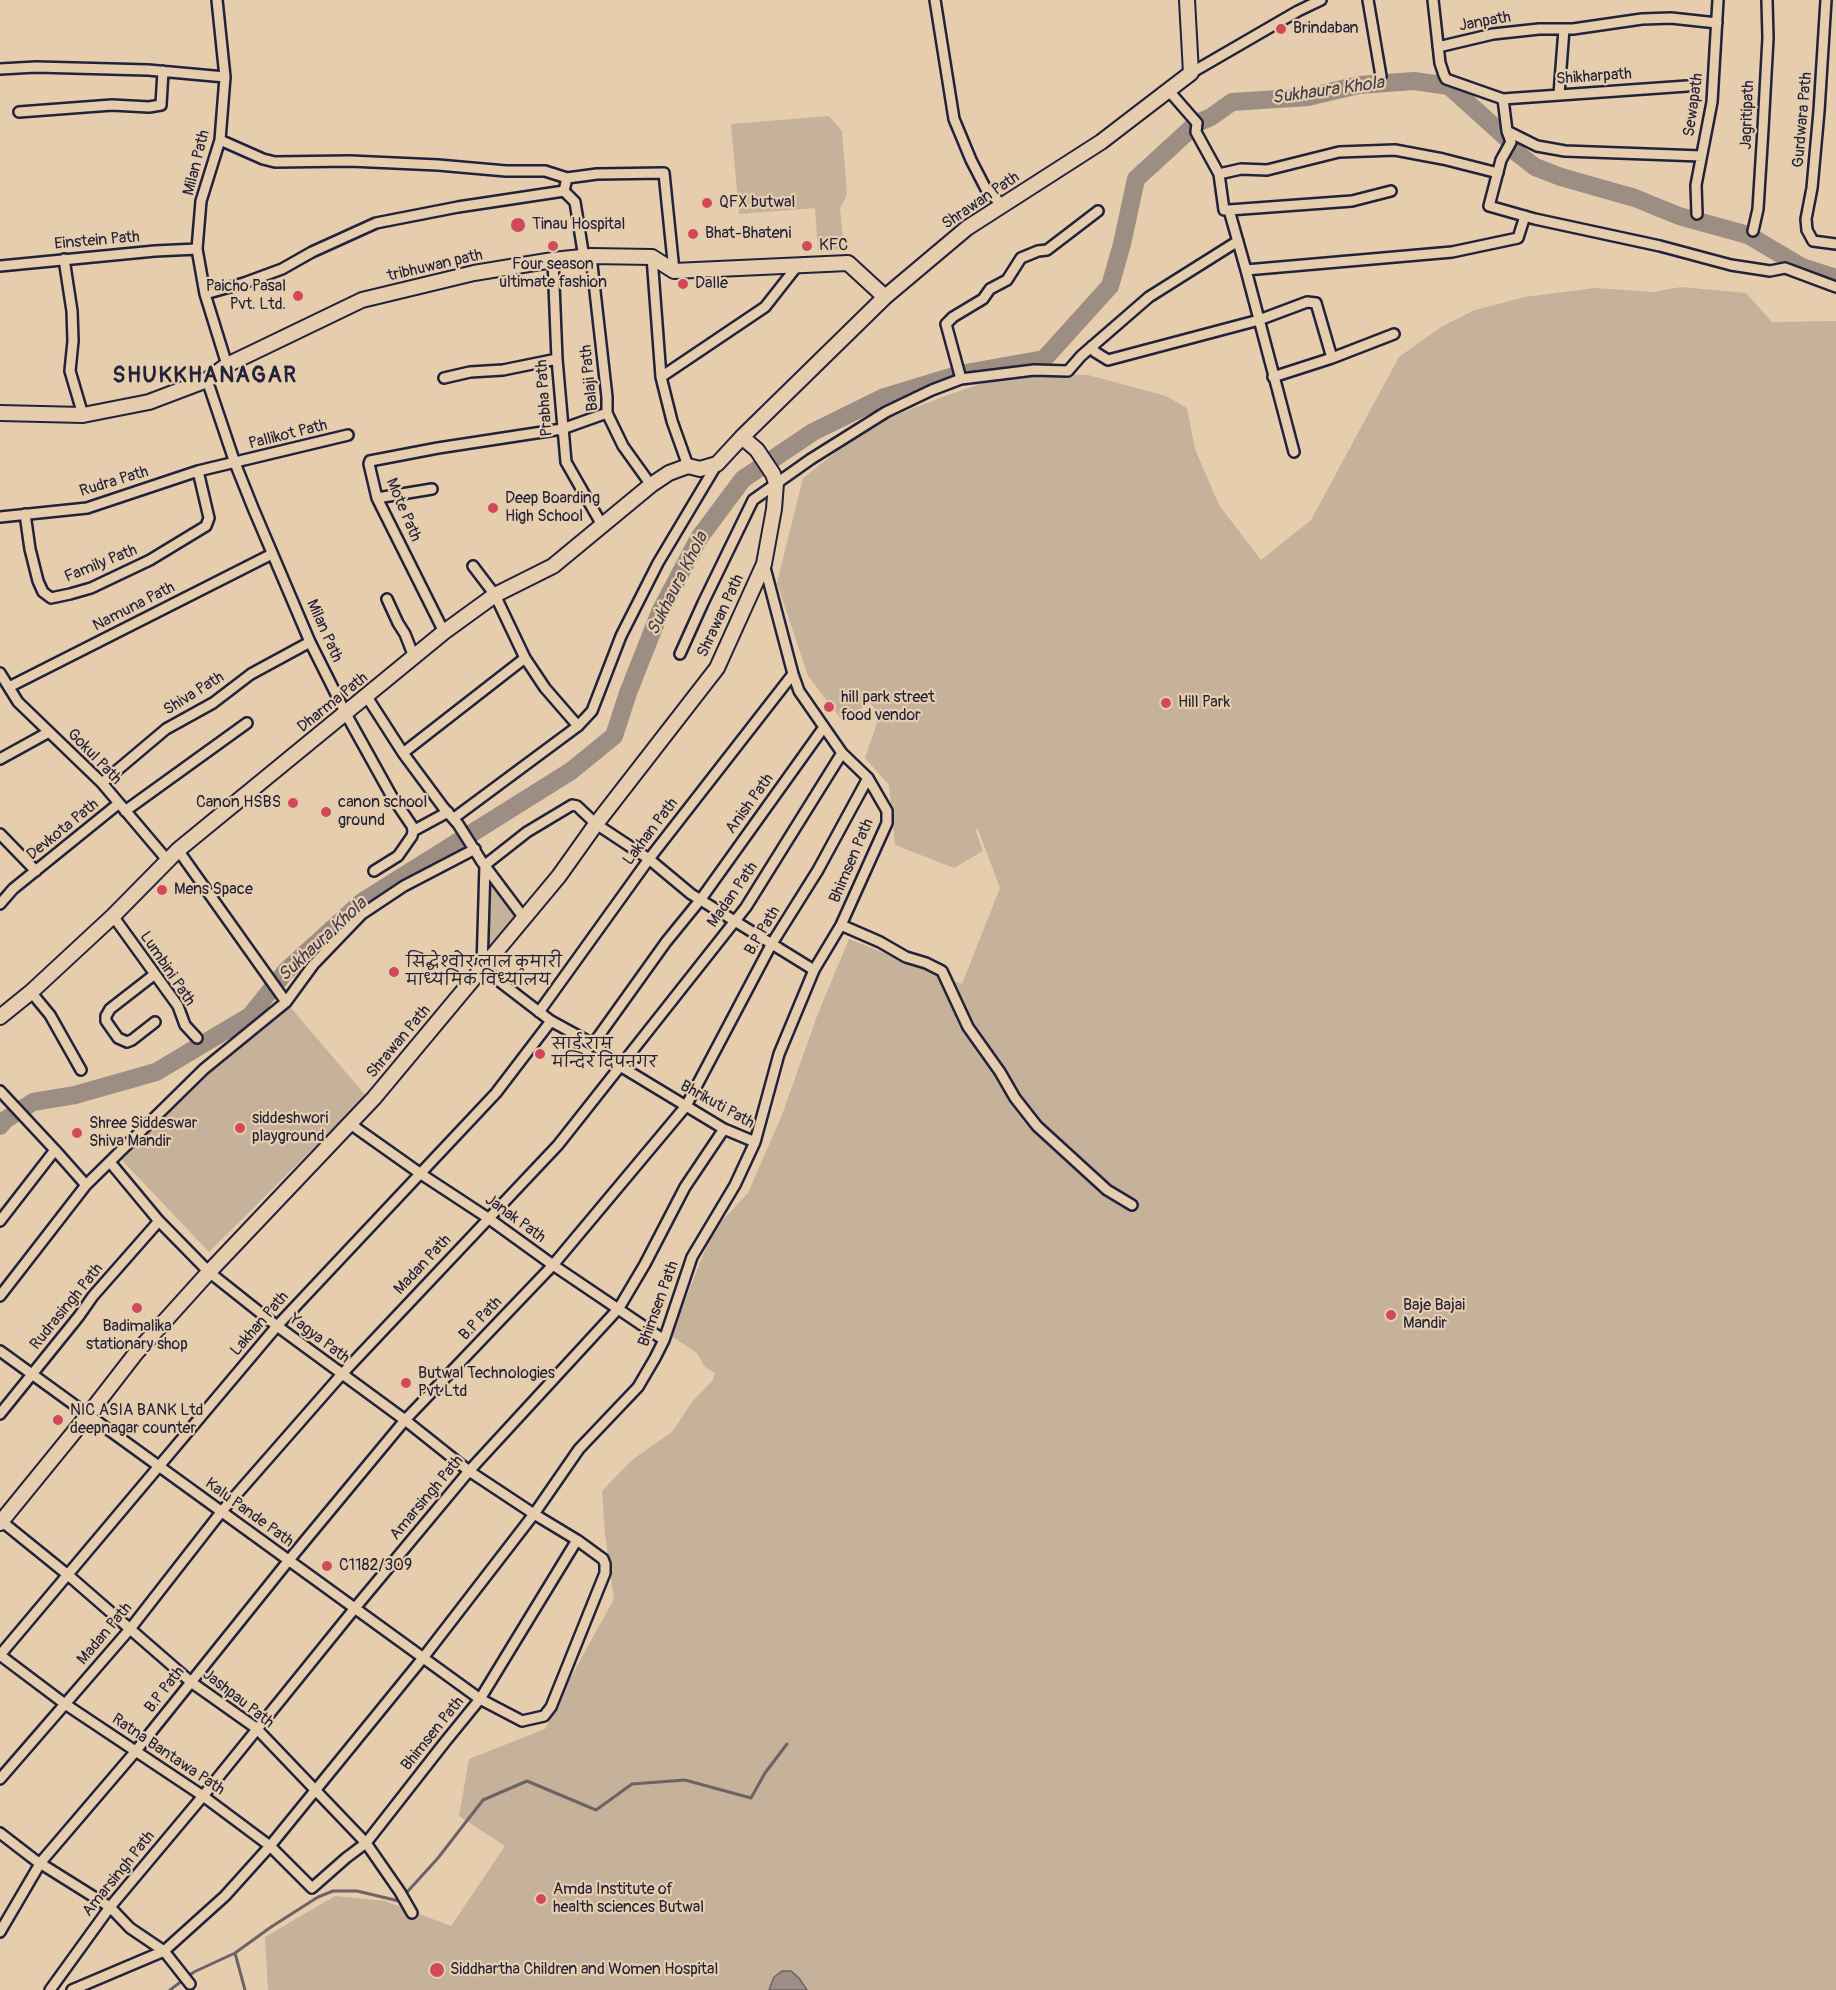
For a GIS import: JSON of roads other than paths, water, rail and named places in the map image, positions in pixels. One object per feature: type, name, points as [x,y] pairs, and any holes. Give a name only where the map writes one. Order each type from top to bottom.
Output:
[{"type":"street","name":"Milan Path","points":[[217,0],[225,77],[220,140],[201,201],[197,249],[205,294],[228,365]]},
{"type":"street","points":[[935,0],[954,118],[971,160],[987,191],[1003,205]]},
{"type":"street","points":[[1187,0],[1191,73],[1320,0]]},
{"type":"street","points":[[1368,0],[1381,76]]},
{"type":"street","points":[[1433,0],[1440,63],[1446,78],[1503,99],[1507,131],[1511,142],[1501,160],[1489,205],[1525,216],[1660,246],[1731,265],[1770,272],[1785,268],[1836,287]]},
{"type":"street","name":"Sewapath","points":[[1697,214],[1696,185],[1712,102],[1718,0]]},
{"type":"street","name":"Jagritipath","points":[[1753,231],[1758,209],[1763,129],[1764,74],[1768,38],[1767,0]]},
{"type":"street","name":"Gurdwara Path","points":[[1826,0],[1812,188],[1806,219],[1807,230],[1814,241],[1836,244]]},
{"type":"street","name":"Janpath","points":[[1438,47],[1493,34],[1539,28],[1564,29],[1671,18],[1717,23]]},
{"type":"street","points":[[1559,94],[1564,29]]},
{"type":"street","points":[[0,69],[36,67],[164,71],[225,77]]},
{"type":"street","points":[[19,112],[112,105],[149,107],[160,105],[164,71]]},
{"type":"street","name":"Shrawan Path","points":[[414,831],[454,818],[578,726],[592,711],[621,636],[658,563],[717,464],[741,437],[885,297],[967,228],[1101,142],[1191,73]]},
{"type":"street","name":"Shikharpath","points":[[1503,99],[1687,86]]},
{"type":"street","points":[[1169,91],[1197,123],[1196,132],[1219,174],[1224,210],[1352,201],[1391,191]]},
{"type":"street","points":[[1507,131],[1537,146],[1565,152],[1701,156]]},
{"type":"street","points":[[220,140],[275,162],[350,161],[438,165],[506,171],[545,171],[567,178],[597,174],[664,173],[674,271]]},
{"type":"street","points":[[1219,174],[1241,169],[1275,168],[1339,152],[1395,150],[1498,173]]},
{"type":"street","points":[[205,294],[282,269],[312,252],[376,224],[458,207],[564,191],[567,178]]},
{"type":"street","name":"Balaji Path","points":[[564,191],[575,202],[588,257],[607,396],[607,413],[623,446],[651,485]]},
{"type":"street","points":[[1229,210],[1294,452]]},
{"type":"street","points":[[962,379],[946,324],[953,317],[983,299],[990,290],[1007,280],[1021,258],[1047,250],[1098,211]]},
{"type":"street","points":[[1246,270],[1463,250],[1518,238],[1525,216]]},
{"type":"street","points":[[680,654],[702,603],[753,500],[775,478],[811,459],[886,412],[932,390],[962,379],[1034,370],[1068,371],[1092,346],[1149,297],[1238,241]]},
{"type":"street","name":"Einstein Path","points":[[0,266],[197,249]]},
{"type":"street","name":"tribhuwan path","points":[[0,413],[83,415],[149,402],[207,380],[228,365],[363,300],[474,273],[553,260],[588,257],[652,257]]},
{"type":"street","points":[[652,257],[674,271],[848,263],[885,297]]},
{"type":"street","points":[[652,257],[661,377],[672,421],[688,466]]},
{"type":"street","points":[[64,259],[72,311],[73,341],[70,371],[83,415]]},
{"type":"street","name":"Prabha Path","points":[[553,260],[557,359],[566,462],[602,525]]},
{"type":"street","points":[[661,377],[765,307],[798,265]]},
{"type":"street","points":[[1092,346],[1095,352],[1108,360],[1259,320],[1307,302],[1316,303],[1332,358]]},
{"type":"street","points":[[1273,377],[1332,358],[1394,334]]},
{"type":"street","points":[[444,378],[471,372],[503,370],[557,359]]},
{"type":"street","name":"Milan Path","points":[[207,380],[235,463],[310,642],[346,714],[414,831]]},
{"type":"street","points":[[562,429],[607,413]]},
{"type":"street","name":"Mote Path","points":[[444,632],[377,498],[370,461],[562,429]]},
{"type":"street","name":"Pallikot Path","points":[[235,463],[348,435]]},
{"type":"street","points":[[741,437],[757,450],[775,478]]},
{"type":"street","name":"Rudra Path","points":[[0,517],[87,508],[198,471],[235,463]]},
{"type":"street","name":"Dharma Path","points":[[0,1017],[31,992],[113,916],[178,850],[444,632],[495,595],[553,566],[651,485],[669,473],[688,466],[700,469],[717,464]]},
{"type":"street","name":"Family Path","points":[[24,514],[38,581],[43,592],[51,598],[70,594],[100,584],[150,560],[206,526],[209,518],[198,471]]},
{"type":"street","name":"Shrawan Path","points":[[1,1521],[88,1415],[135,1353],[374,1098],[559,876],[596,824],[717,668],[764,564],[774,509],[775,478]]},
{"type":"street","points":[[377,498],[432,489]]},
{"type":"street","name":"Namuna Path","points":[[9,687],[272,554]]},
{"type":"street","name":"Bhimsen Path","points":[[312,1888],[366,1843],[480,1699],[522,1721],[544,1716],[551,1707],[605,1573],[603,1559],[578,1540],[534,1514],[579,1449],[638,1387],[664,1340],[692,1257],[735,1185],[755,1142],[779,1054],[814,970],[841,925],[887,823],[887,811],[868,778],[842,753],[799,691],[764,564]]},
{"type":"street","points":[[473,566],[495,595],[525,658],[545,688],[578,726]]},
{"type":"street","points":[[387,599],[414,657]]},
{"type":"street","name":"Shiva Path","points":[[102,783],[166,729],[213,703],[251,674],[310,642]]},
{"type":"street","points":[[403,753],[525,658]]},
{"type":"street","name":"Gokul Path","points":[[0,674],[18,702],[102,783],[168,861]]},
{"type":"street","name":"Lakhan Path","points":[[539,1011],[649,859],[793,674]]},
{"type":"street","points":[[367,697],[403,753],[454,818],[524,918]]},
{"type":"street","name":"Devkota Path","points":[[0,904],[36,871],[122,808],[247,723]]},
{"type":"street","name":"Anish Path","points":[[593,1044],[666,942],[701,899],[824,727]]},
{"type":"street","points":[[0,759],[49,732]]},
{"type":"street","name":"Madan Path","points":[[0,1779],[130,1629],[222,1511],[342,1374],[558,1145],[746,907],[842,753]]},
{"type":"street","name":"B.P Path","points":[[0,1932],[41,1862],[135,1752],[405,1420],[553,1265],[686,1106],[771,945],[810,883],[868,778]]},
{"type":"street","points":[[485,865],[527,832],[572,805],[649,859],[691,894],[814,970]]},
{"type":"street","points":[[374,871],[398,856],[414,831]]},
{"type":"street","points":[[0,834],[36,871]]},
{"type":"street","points":[[0,1296],[86,1185],[204,1069],[282,998],[363,914],[404,886],[475,849]]},
{"type":"street","points":[[178,850],[282,998]]},
{"type":"street","points":[[483,968],[485,865]]},
{"type":"street","name":"Lumbini Path","points":[[113,916],[178,1006],[185,1025],[197,1038]]},
{"type":"street","points":[[841,925],[880,942],[906,957],[942,971],[968,1027],[1000,1072],[1015,1098],[1037,1126],[1107,1190],[1132,1205]]},
{"type":"street","name":"Bhrikuti Path","points":[[483,968],[551,1021],[593,1044],[620,1066],[724,1129],[755,1142]]},
{"type":"street","points":[[155,974],[110,1009],[106,1016],[106,1021],[118,1038],[127,1041],[132,1040],[155,1022]]},
{"type":"street","points":[[31,992],[50,1015],[81,1070]]},
{"type":"street","name":"Lakhan Path","points":[[0,1655],[277,1326],[496,1093],[551,1021]]},
{"type":"street","points":[[0,1090],[86,1185]]},
{"type":"street","name":"Janak Path","points":[[349,1123],[664,1340]]},
{"type":"street","name":"Amarsingh Path","points":[[50,1990],[110,1907],[203,1796],[354,1608],[469,1471],[619,1308],[685,1187],[724,1129]]},
{"type":"street","points":[[0,1221],[56,1150]]},
{"type":"street","name":"Yagya Path","points":[[110,1162],[159,1221],[209,1272],[469,1471],[534,1514]]},
{"type":"street","name":"Rudrasingh Path","points":[[0,1414],[80,1316],[93,1296],[159,1221]]},
{"type":"street","name":"Kalu Pande Path","points":[[0,1351],[480,1699]]},
{"type":"street","points":[[72,1990],[164,1951],[225,1896],[270,1846],[423,1658],[534,1514]]},
{"type":"street","name":"Jashpau Path","points":[[1,1521],[68,1575],[191,1682],[256,1728],[366,1843],[412,1913]]},
{"type":"street","points":[[480,1699],[578,1540]]},
{"type":"street","name":"Ratna Bantawa Path","points":[[0,1655],[65,1704],[203,1796],[270,1846],[312,1888]]},
{"type":"street","points":[[0,1833],[110,1907],[130,1928],[164,1951],[190,1984]]},
{"type":"waterway","name":"Sukhaura Khola","points":[[0,1126],[5,1120],[33,1102],[75,1095],[156,1072],[250,1016],[286,971],[362,902],[571,771],[614,736],[628,693],[660,612],[699,538],[743,479],[813,432],[884,397],[960,374],[1044,359],[1110,286],[1136,179],[1197,123],[1211,117],[1232,102],[1308,97],[1359,85],[1414,81],[1449,86],[1511,142],[1517,153],[1535,167],[1561,177],[1635,198],[1679,216],[1748,235],[1802,267],[1836,278]]},
{"type":"waterway","points":[[170,1990],[194,1972],[235,1953],[318,1897],[333,1891],[357,1891],[399,1901],[438,1858],[483,1800],[527,1781],[596,1810],[632,1784],[685,1780],[751,1798],[765,1773],[787,1744]]},
{"type":"waterway","points":[[235,1953],[245,1990]]},
{"type":"place","name":"Brindaban","points":[[1281,29]]},
{"type":"place","name":"QFX butwal","points":[[707,203]]},
{"type":"place","name":"Tinau Hospital","points":[[518,225]]},
{"type":"place","name":"Bhat-Bhateni","points":[[693,234]]},
{"type":"place","name":"Four season ultimate fashion","points":[[553,246]]},
{"type":"place","name":"KFC","points":[[807,246]]},
{"type":"place","name":"Dalle","points":[[683,284]]},
{"type":"place","name":"Paicho Pasal Pvt. Ltd.","points":[[298,296]]},
{"type":"place","name":"Deep Boarding High School","points":[[493,508]]},
{"type":"place","name":"Hill Park","points":[[1166,703]]},
{"type":"place","name":"hill park street food vendor","points":[[829,707]]},
{"type":"place","name":"Canon HSBS","points":[[293,803]]},
{"type":"place","name":"canon school ground","points":[[326,812]]},
{"type":"place","name":"Mens Space","points":[[162,890]]},
{"type":"place","name":"सिद्धेश्वोर लाल कुमारी माध्यमिक विध्यालय","points":[[394,972]]},
{"type":"place","name":"साई राम मन्दिर दिपनगर","points":[[540,1054]]},
{"type":"place","name":"siddeshwori playground","points":[[240,1128]]},
{"type":"place","name":"Shree Siddeswar Shiva Mandir","points":[[77,1133]]},
{"type":"place","name":"Badimalika stationary shop","points":[[137,1308]]},
{"type":"place","name":"Baje Bajai Mandir","points":[[1391,1315]]},
{"type":"place","name":"Butwal Technologies Pvt Ltd","points":[[406,1383]]},
{"type":"place","name":"NIC ASIA BANK Ltd deepnagar counter","points":[[58,1420]]},
{"type":"place","name":"C1182/309","points":[[327,1566]]},
{"type":"place","name":"Amda Institute of health sciences Butwal","points":[[541,1899]]},
{"type":"place","name":"Siddhartha Children and Women Hospital","points":[[437,1970]]},
{"type":"district","name":"SHUKKHANAGAR","points":[[205,376]]}]
